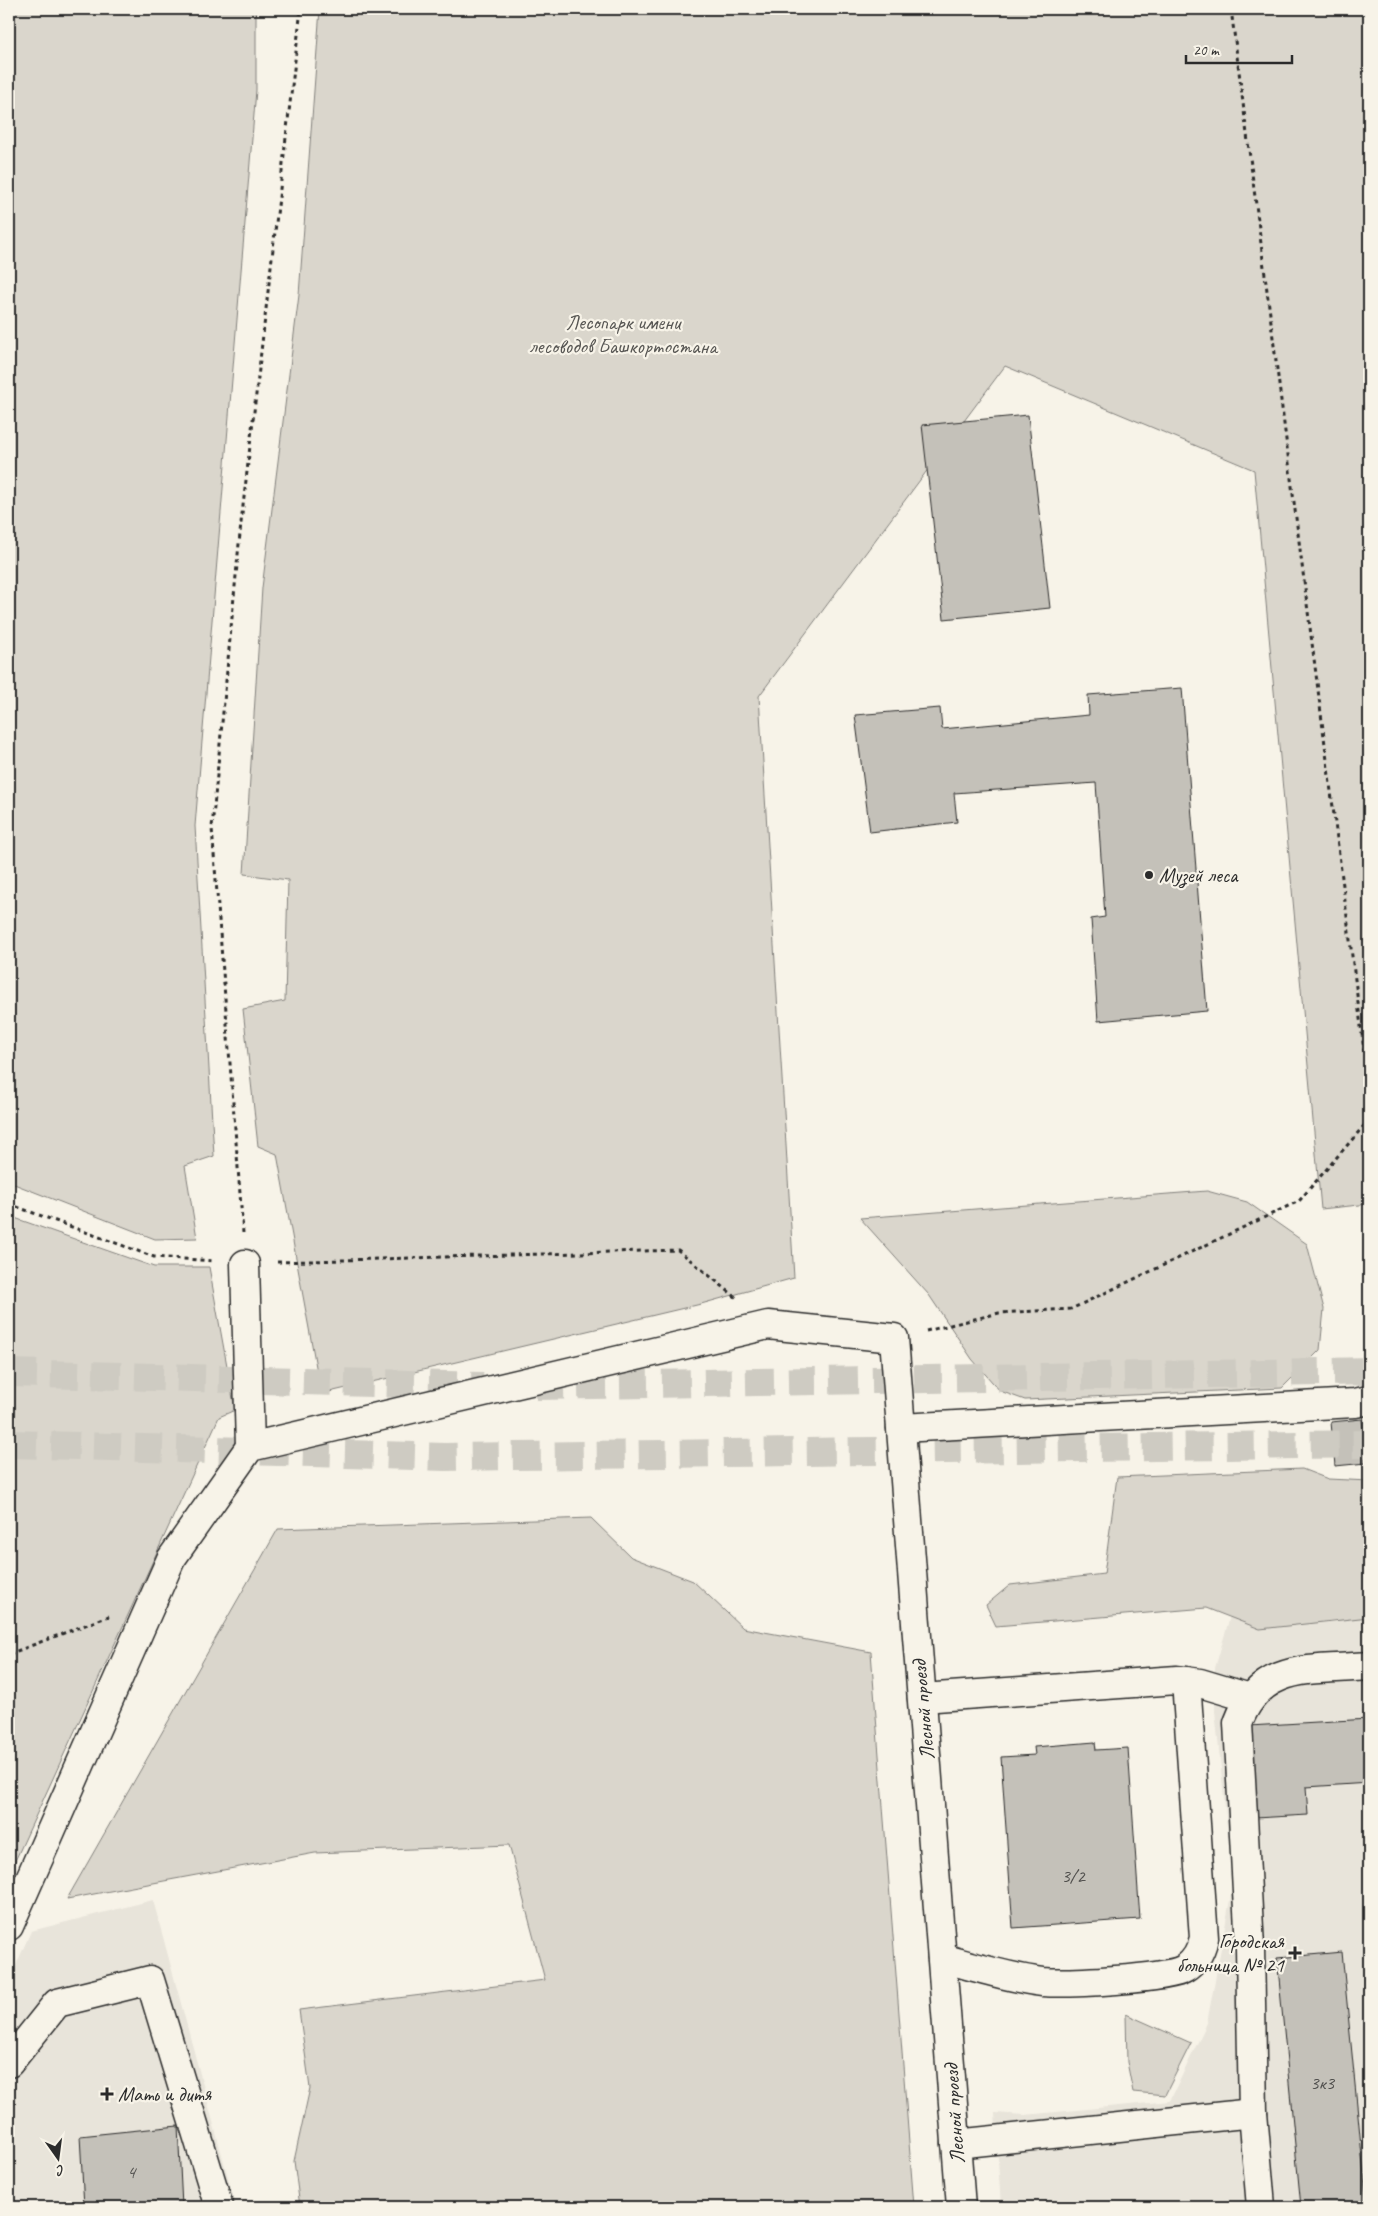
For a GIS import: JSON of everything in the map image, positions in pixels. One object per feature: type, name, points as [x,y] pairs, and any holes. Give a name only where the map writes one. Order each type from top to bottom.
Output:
[{"type":"street","points":[[9,1926],[171,1559],[250,1447],[245,1264]]},
{"type":"street","points":[[250,1447],[768,1325],[894,1338]]},
{"type":"street","name":"Лесной проезд","points":[[894,1338],[961,2207]]},
{"type":"street","points":[[901,1428],[1356,1403],[1369,1400]]},
{"type":"street","points":[[1261,2207],[1253,2113],[1250,1947],[1238,1724],[1250,1698],[1263,1685],[1276,1677],[1299,1672],[1369,1666]]},
{"type":"street","points":[[922,1698],[1156,1681],[1186,1681],[1250,1698]]},
{"type":"street","points":[[942,1958],[1034,1980],[1063,1983],[1166,1975],[1183,1970],[1194,1960],[1202,1947],[1204,1938],[1186,1681]]},
{"type":"street","points":[[9,2063],[57,2003],[150,1980],[218,2207]]},
{"type":"street","points":[[956,2144],[1253,2113]]},
{"type":"path","points":[[245,1264],[238,1141],[212,828],[241,524],[301,9]]},
{"type":"path","points":[[1231,9],[1369,1089]]},
{"type":"path","points":[[894,1338],[999,1313],[1070,1309],[1299,1201],[1369,1120]]},
{"type":"path","points":[[9,1204],[154,1257],[245,1264],[678,1250],[768,1325]]},
{"type":"path","points":[[9,1654],[153,1600]]},
{"type":"shaded area","name":"Городская больница № 21","points":[[1369,1574],[1369,2207],[1001,2207],[995,2113],[1025,2115],[1170,2101],[1207,2023],[1233,1884],[1215,1711],[1215,1668],[1238,1589]]},
{"type":"shaded area","name":"Мать и дитя","points":[[153,1900],[236,2207],[9,2207],[9,1981],[31,1931]]},
{"type":"green space","points":[[9,9],[256,9],[256,90],[195,826],[214,1156],[185,1166],[197,1238],[155,1239],[9,1182]]},
{"type":"green space","name":"Лесопарк имени лесоводов Башкортостана","points":[[320,9],[1369,9],[1369,1204],[1321,1209],[1254,470],[1005,366],[759,696],[794,1278],[701,1304],[321,1394],[277,1154],[258,1146],[243,1009],[285,1001],[288,880],[244,874],[262,588],[299,295]]},
{"type":"green space","points":[[1207,1191],[1247,1202],[1307,1244],[1324,1309],[1320,1350],[1282,1388],[1025,1400],[1000,1391],[972,1359],[929,1295],[860,1218]]},
{"type":"green space","points":[[9,1216],[154,1267],[209,1267],[235,1410],[219,1417],[9,1874]]},
{"type":"green space","points":[[1302,1469],[1328,1479],[1369,1481],[1369,1617],[1260,1629],[1206,1608],[996,1626],[986,1605],[1010,1585],[1104,1574],[1117,1477]]},
{"type":"green space","points":[[591,1518],[631,1557],[693,1581],[743,1628],[871,1652],[914,2207],[300,2207],[294,2161],[310,2088],[299,2010],[545,1980],[509,1845],[315,1853],[67,1899],[278,1529]]},
{"type":"green space","points":[[1126,2014],[1191,2043],[1165,2095],[1133,2092],[1127,2062]]},
{"type":"building","points":[[1028,415],[1050,608],[944,619],[922,425]]},
{"type":"building","name":"Музей леса","points":[[1182,688],[1207,1011],[1098,1021],[1091,919],[1105,917],[1096,783],[954,793],[957,822],[870,832],[855,715],[940,708],[942,729],[1089,715],[1088,695]]},
{"type":"building","points":[[1362,1419],[1366,1463],[1335,1466],[1331,1422]]},
{"type":"building","points":[[1369,1719],[1369,1783],[1306,1787],[1308,1815],[1255,1818],[1249,1726]]},
{"type":"building","points":[[1095,1742],[1096,1750],[1128,1748],[1140,1919],[1013,1928],[1001,1757],[1035,1755],[1034,1747]]},
{"type":"building","points":[[1342,1952],[1367,2207],[1301,2207],[1277,1958]]},
{"type":"building","points":[[178,2126],[182,2207],[84,2207],[80,2136]]},
{"type":"tunnel","points":[[536,1386],[1369,1371]]},
{"type":"tunnel","points":[[9,1373],[483,1386]]},
{"type":"tunnel","points":[[9,1444],[445,1457],[1369,1444]]},
{"type":"place","name":"Музей леса","points":[[1149,875]]},
{"type":"place","name":"Городская больница № 21","points":[[1295,1953]]},
{"type":"place","name":"Мать и дитя","points":[[107,2094]]}]
